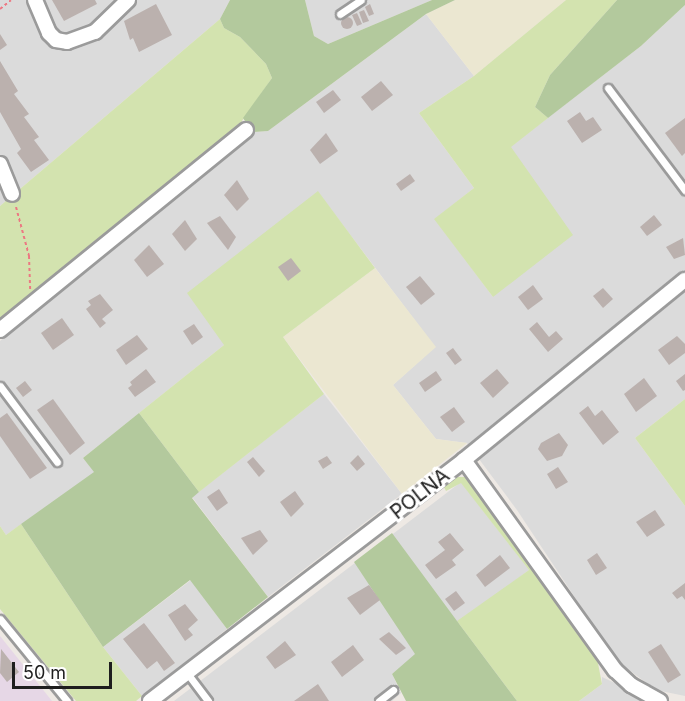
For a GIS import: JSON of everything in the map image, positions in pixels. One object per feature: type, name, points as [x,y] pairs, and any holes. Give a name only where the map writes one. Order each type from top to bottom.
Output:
[{"type":"street","points":[[35,0],[49,33],[56,40],[67,42],[95,32],[128,0]]},
{"type":"street","points":[[0,330],[246,130]]},
{"type":"street","points":[[0,164],[12,194]]},
{"type":"street","name":"POLNA","points":[[150,701],[464,460],[685,280]]},
{"type":"street","points":[[464,460],[615,670],[631,685],[660,701]]},
{"type":"lane","points":[[340,14],[362,0]]},
{"type":"lane","points":[[608,88],[685,190]]},
{"type":"lane","points":[[0,386],[57,462]]},
{"type":"lane","points":[[0,619],[67,701]]},
{"type":"lane","points":[[187,673],[208,701]]},
{"type":"lane","points":[[379,701],[393,690]]},
{"type":"path","points":[[0,9],[10,0]]},
{"type":"path","points":[[12,194],[29,256],[28,282],[36,299]]},
{"type":"shaded area","points":[[0,0],[230,0],[220,19],[0,206]]},
{"type":"shaded area","points":[[305,0],[432,0],[328,44],[314,36]]},
{"type":"shaded area","points":[[455,0],[566,0],[474,76],[426,14]]},
{"type":"shaded area","points":[[685,5],[685,399],[635,438],[685,506],[685,696],[656,690],[617,661],[517,510],[467,443],[436,439],[393,385],[435,347],[318,192],[224,345],[83,458],[95,472],[6,535],[0,526],[0,341],[252,132],[268,131],[426,14],[474,76],[419,113],[474,188],[435,219],[493,297],[510,147],[641,46]]},
{"type":"shaded area","points":[[375,268],[436,347],[393,385],[436,439],[467,443],[402,494],[283,337]]},
{"type":"shaded area","points":[[324,394],[402,494],[268,597],[192,497]]},
{"type":"shaded area","points":[[461,482],[529,570],[392,674],[401,693],[392,701],[174,701]]},
{"type":"shaded area","points":[[191,580],[227,629],[142,696],[103,647]]},
{"type":"shaded area","points":[[0,636],[52,701],[0,701]]},
{"type":"shaded area","points":[[602,677],[647,701],[579,701],[602,684]]},
{"type":"green space","points":[[230,0],[305,0],[314,36],[328,44],[432,0],[455,0],[426,14],[268,131],[252,132],[243,118],[272,78],[266,64],[240,37],[224,28],[220,19]]},
{"type":"green space","points":[[566,0],[617,0],[550,75],[535,107],[548,118],[511,147],[573,235],[493,297],[434,219],[474,188],[419,113],[474,76]]},
{"type":"green space","points":[[617,0],[685,0],[685,5],[641,46],[548,118],[535,107],[550,75]]},
{"type":"green space","points":[[220,19],[224,28],[240,37],[266,64],[272,78],[235,131],[0,319],[0,206]]},
{"type":"green space","points":[[318,191],[375,268],[283,337],[324,394],[199,492],[139,413],[224,345],[187,293]]},
{"type":"green space","points":[[685,399],[685,506],[635,438]]},
{"type":"green space","points":[[139,413],[199,492],[192,498],[268,597],[227,629],[190,580],[103,647],[21,524],[94,472],[83,458]]},
{"type":"green space","points":[[451,477],[467,477],[596,653],[602,684],[579,701],[517,701],[457,621],[529,570],[461,483],[446,491],[442,483]]},
{"type":"green space","points":[[21,524],[103,647],[142,696],[136,701],[76,701],[0,609],[0,526],[6,535]]},
{"type":"green space","points":[[392,533],[517,701],[406,701],[392,674],[415,654],[354,562]]},
{"type":"building","points":[[52,0],[95,0],[97,4],[64,21]]},
{"type":"building","points":[[156,4],[172,35],[139,52],[133,38],[130,40],[124,21]]},
{"type":"building","points":[[370,4],[374,14],[369,16],[365,7]]},
{"type":"building","points":[[364,10],[369,21],[363,23],[359,12]]},
{"type":"building","points":[[357,13],[362,24],[357,26],[352,15]]},
{"type":"building","points":[[349,17],[352,18],[352,28],[345,29],[342,28],[341,21],[342,18]]},
{"type":"building","points":[[0,34],[7,45],[0,50]]},
{"type":"building","points":[[0,61],[18,91],[14,94],[29,114],[24,117],[39,137],[34,140],[49,160],[31,172],[17,153],[21,149],[0,112]]},
{"type":"building","points":[[381,81],[393,95],[372,111],[361,97]]},
{"type":"building","points":[[333,90],[341,100],[324,113],[316,102]]},
{"type":"building","points":[[580,112],[586,121],[593,117],[602,130],[582,143],[567,121]]},
{"type":"building","points":[[685,118],[685,153],[682,156],[665,133]]},
{"type":"building","points":[[326,133],[338,151],[320,164],[310,150]]},
{"type":"building","points":[[410,174],[415,181],[401,191],[396,184]]},
{"type":"building","points":[[237,180],[249,199],[237,211],[224,195]]},
{"type":"building","points":[[654,215],[662,225],[647,236],[640,227]]},
{"type":"building","points":[[220,216],[236,237],[228,250],[207,223]]},
{"type":"building","points":[[185,220],[197,239],[185,251],[172,234]]},
{"type":"building","points":[[683,238],[685,255],[674,259],[666,247]]},
{"type":"building","points":[[149,245],[164,264],[147,277],[134,260]]},
{"type":"building","points":[[291,258],[301,271],[288,281],[278,267]]},
{"type":"building","points":[[420,276],[435,294],[421,305],[406,287]]},
{"type":"building","points":[[533,285],[543,299],[528,310],[518,297]]},
{"type":"building","points":[[603,288],[613,299],[603,308],[593,296]]},
{"type":"building","points":[[100,294],[113,310],[102,319],[106,323],[100,328],[86,309],[91,305],[88,301]]},
{"type":"building","points":[[62,318],[74,335],[53,350],[41,333]]},
{"type":"building","points":[[537,322],[549,337],[556,331],[563,339],[548,352],[529,329]]},
{"type":"building","points":[[194,324],[203,337],[192,345],[183,331]]},
{"type":"building","points":[[137,335],[148,349],[126,365],[116,350]]},
{"type":"building","points":[[677,336],[685,344],[685,353],[669,365],[658,350]]},
{"type":"building","points":[[453,348],[462,360],[455,365],[446,353]]},
{"type":"building","points":[[146,369],[156,382],[135,397],[128,388],[132,385],[130,382]]},
{"type":"building","points":[[497,369],[509,383],[493,398],[480,383]]},
{"type":"building","points":[[436,371],[442,380],[425,392],[419,383]]},
{"type":"building","points":[[685,374],[685,390],[683,391],[676,381]]},
{"type":"building","points":[[644,378],[657,396],[636,412],[624,394]]},
{"type":"building","points":[[25,381],[32,390],[23,397],[16,388]]},
{"type":"building","points":[[53,399],[85,443],[70,455],[37,410]]},
{"type":"building","points":[[588,406],[595,416],[602,410],[619,432],[603,445],[579,413]]},
{"type":"building","points":[[454,407],[465,422],[452,432],[440,417]]},
{"type":"building","points":[[7,413],[47,468],[30,479],[0,436],[0,418]]},
{"type":"building","points":[[559,433],[568,445],[562,456],[547,461],[538,449],[541,443]]},
{"type":"building","points":[[358,455],[365,464],[357,471],[350,463]]},
{"type":"building","points":[[327,456],[332,463],[323,469],[318,461]]},
{"type":"building","points":[[253,457],[265,471],[259,477],[247,462]]},
{"type":"building","points":[[558,467],[568,482],[556,489],[547,474]]},
{"type":"building","points":[[219,489],[228,503],[217,511],[207,497]]},
{"type":"building","points":[[295,491],[304,504],[291,517],[280,502]]},
{"type":"building","points":[[655,510],[665,525],[647,537],[636,522]]},
{"type":"building","points":[[260,530],[268,541],[253,555],[241,538]]},
{"type":"building","points":[[450,533],[464,550],[452,560],[456,565],[436,579],[425,565],[445,550],[438,542]]},
{"type":"building","points":[[597,553],[607,568],[596,575],[587,560]]},
{"type":"building","points":[[500,555],[510,568],[485,587],[476,575]]},
{"type":"building","points":[[685,583],[685,600],[682,596],[677,599],[672,593]]},
{"type":"building","points":[[369,585],[380,600],[360,615],[347,598]]},
{"type":"building","points":[[456,591],[465,603],[454,611],[445,599]]},
{"type":"building","points":[[185,604],[198,620],[188,629],[193,635],[185,641],[168,615]]},
{"type":"building","points":[[144,623],[175,663],[164,671],[157,661],[147,669],[123,639]]},
{"type":"building","points":[[389,632],[406,648],[396,655],[379,639]]},
{"type":"building","points":[[285,641],[296,655],[275,669],[266,657]]},
{"type":"building","points":[[661,644],[681,675],[668,683],[648,652]]},
{"type":"building","points":[[353,645],[364,660],[342,677],[331,662]]},
{"type":"building","points":[[1,649],[19,672],[7,682],[0,673]]},
{"type":"building","points":[[318,684],[329,701],[294,701]]}]
